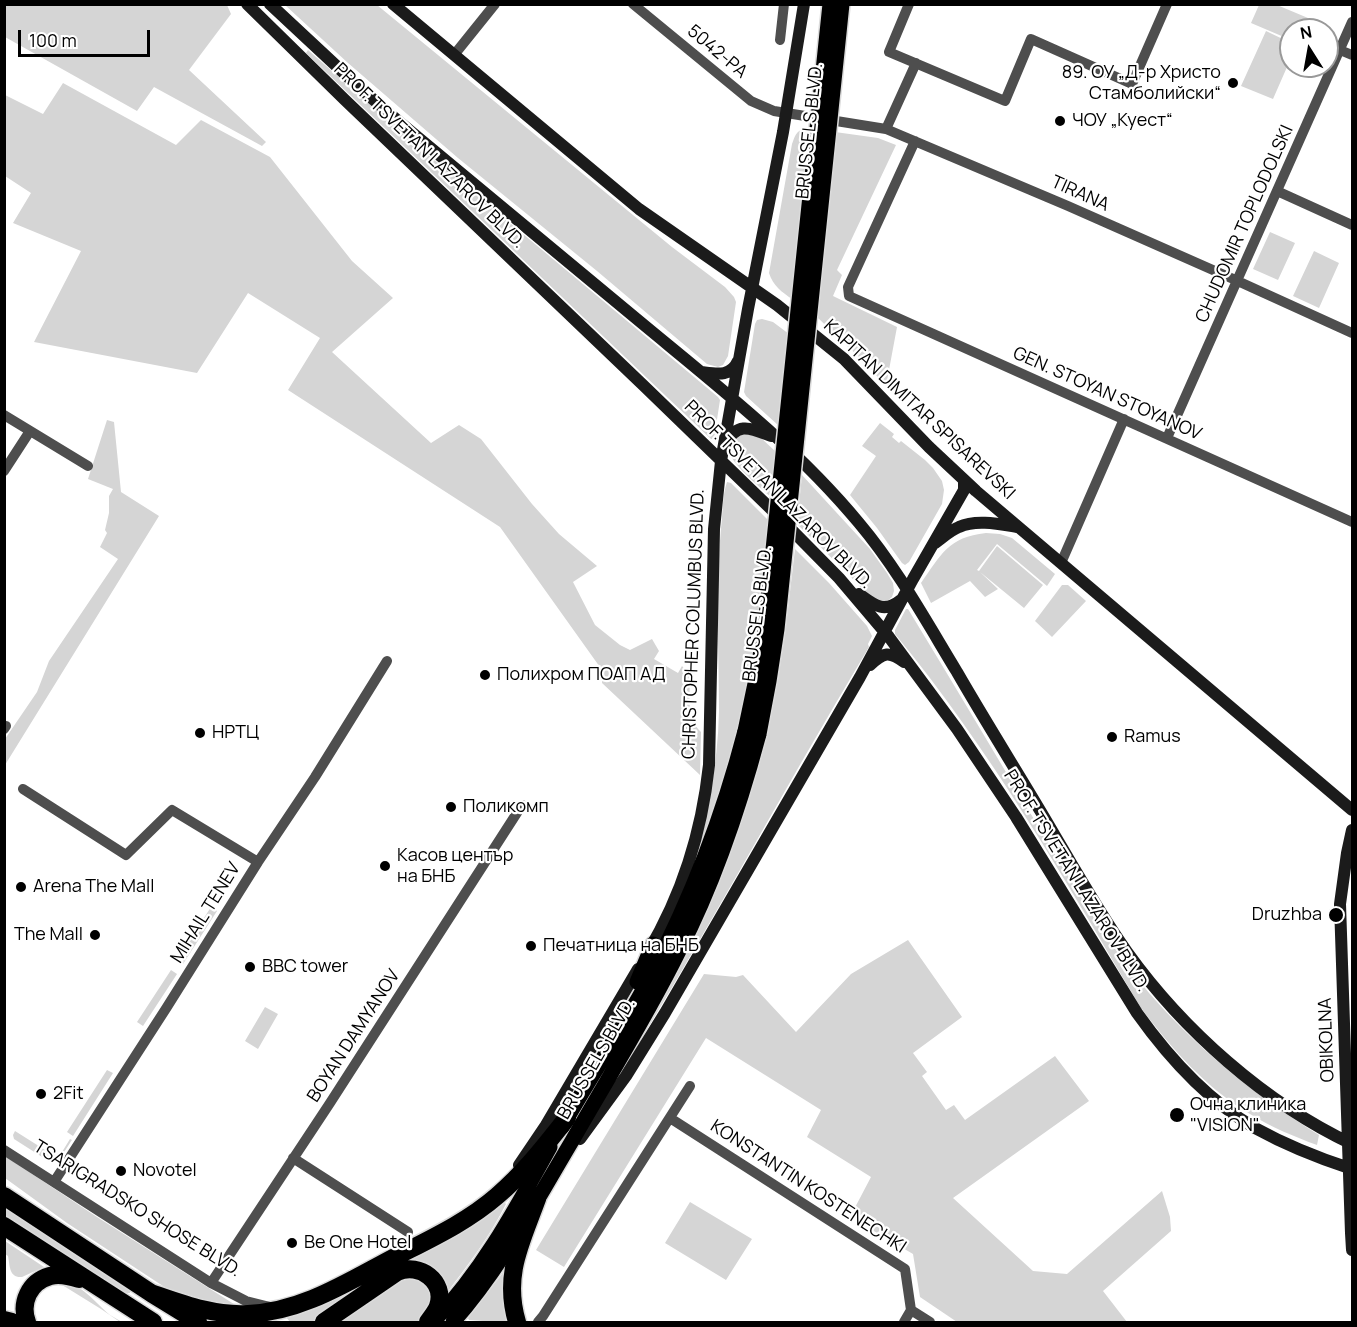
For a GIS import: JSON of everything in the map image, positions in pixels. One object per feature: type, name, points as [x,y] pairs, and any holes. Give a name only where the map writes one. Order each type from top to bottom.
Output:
[{"type":"highway","points":[[151,1293],[214,1312],[248,1314],[282,1310],[320,1296],[436,1236],[496,1197],[529,1165],[567,1118]]},
{"type":"highway","points":[[7,1197],[198,1323]]},
{"type":"highway","points":[[517,1323],[512,1304],[511,1279],[517,1253],[537,1199]]},
{"type":"highway","points":[[4,1226],[153,1323]]},
{"type":"highway","points":[[324,1323],[397,1272],[408,1269],[426,1273],[436,1288],[439,1297],[438,1306],[428,1323]]},
{"type":"highway","points":[[27,1323],[24,1312],[25,1300],[42,1280],[56,1275],[71,1276],[100,1288]]},
{"type":"highway","points":[[5,1321],[12,1323]]},
{"type":"main road","name":"PROF. TSVETAN LAZAROV BLVD.","points":[[247,4],[358,114],[796,533],[839,578],[915,670],[957,729],[1016,816],[1132,1006],[1164,1050],[1196,1083],[1249,1124],[1285,1143],[1351,1168]]},
{"type":"main road","name":"PROF. TSVETAN LAZAROV BLVD.","points":[[270,4],[360,88],[701,371],[778,438],[813,472],[861,524],[886,558],[904,595],[1081,882],[1141,971],[1203,1040],[1231,1065],[1280,1101],[1351,1143]]},
{"type":"main road","name":"KAPITAN DIMITAR SPISAREVSKI","points":[[393,4],[639,208],[752,288],[844,359],[929,447],[1018,528],[1353,810]]},
{"type":"main road","name":"CHRISTOPHER COLUMBUS BLVD.","points":[[496,1197],[546,1125],[653,944],[675,897],[698,830],[709,765],[714,529],[721,461],[804,4]]},
{"type":"main road","name":"BRUSSELS BLVD.","points":[[548,1180],[648,1011],[690,929],[742,795],[765,626],[830,4]]},
{"type":"main road","name":"BRUSSELS BLVD.","points":[[613,1040],[649,979],[690,893],[752,733],[769,681],[777,629],[842,4]]},
{"type":"main road","points":[[701,371],[726,373],[735,367],[739,360]]},
{"type":"main road","points":[[724,446],[731,434],[742,428],[753,429],[778,438]]},
{"type":"main road","points":[[453,1323],[495,1268],[548,1180],[626,1076],[665,1013],[860,677],[964,490],[964,480]]},
{"type":"main road","points":[[932,546],[959,527],[976,523],[1018,528]]},
{"type":"main road","points":[[839,578],[879,607],[889,607],[904,595]]},
{"type":"main road","points":[[860,677],[885,654],[896,656],[915,670]]},
{"type":"main road","name":"OBIKOLNA","points":[[1353,830],[1347,853],[1340,904],[1351,1143],[1353,1250]]},
{"type":"main road","points":[[433,1323],[469,1280],[501,1234],[613,1040],[653,944]]},
{"type":"street","points":[[454,55],[495,4]]},
{"type":"street","name":"5042-РА","points":[[633,4],[751,101],[786,113]]},
{"type":"street","points":[[780,40],[784,4]]},
{"type":"street","points":[[909,4],[889,52],[1005,101],[1031,39],[1132,84],[1167,4]]},
{"type":"street","name":"CHUDOMIR TOPLODOLSKI","points":[[1167,438],[1353,22]]},
{"type":"street","points":[[1340,50],[1353,55]]},
{"type":"street","points":[[886,129],[916,63]]},
{"type":"street","name":"TIRANA","points":[[786,113],[886,129],[1237,280],[1353,333]]},
{"type":"street","name":"GEN. STOYAN STOYANOV","points":[[915,141],[848,287],[849,296],[1353,522]]},
{"type":"street","points":[[1277,191],[1353,225]]},
{"type":"street","points":[[4,415],[88,466]]},
{"type":"street","points":[[1061,563],[1124,419]]},
{"type":"street","points":[[4,471],[30,431]]},
{"type":"street","name":"MIHAIL TENEV","points":[[54,1182],[258,862],[315,777],[387,661]]},
{"type":"street","points":[[22,789],[126,855],[172,810],[258,862]]},
{"type":"street","name":"BOYAN DAMYANOV","points":[[211,1283],[522,805]]},
{"type":"street","points":[[538,1323],[690,1086]]},
{"type":"street","name":"KONSTANTIN KOSTENECHKI","points":[[669,1118],[905,1269],[911,1310]]},
{"type":"street","name":"TSARIGRADSKO SHOSE BLVD.","points":[[4,1150],[211,1283],[246,1301],[282,1310]]},
{"type":"street","points":[[293,1158],[408,1232]]},
{"type":"street","points":[[904,1323],[911,1310],[930,1323]]},
{"type":"shaded area","points":[[5,4],[227,5],[231,14],[189,70],[266,142],[262,146],[154,87],[137,111],[5,37]]},
{"type":"shaded area","points":[[285,5],[377,5],[672,247],[725,287],[736,302],[728,356],[723,365],[718,367],[707,364],[458,158]]},
{"type":"shaded area","points":[[1259,5],[1277,5],[1308,18],[1279,18],[1279,35],[1251,23]]},
{"type":"shaded area","points":[[1266,31],[1279,37],[1279,78],[1282,78],[1273,99],[1241,86]]},
{"type":"shaded area","points":[[308,50],[407,137],[718,397],[720,400],[714,439],[711,439],[306,53]]},
{"type":"shaded area","points":[[63,83],[176,145],[201,120],[270,157],[352,261],[393,298],[332,352],[431,443],[459,425],[481,439],[532,504],[559,534],[597,566],[573,582],[595,625],[630,650],[652,639],[659,651],[654,659],[678,673],[682,666],[690,676],[691,713],[701,732],[700,775],[602,683],[602,670],[500,527],[288,390],[320,338],[248,293],[197,373],[34,342],[81,251],[13,223],[31,193],[5,176],[5,95],[43,114]]},
{"type":"shaded area","points":[[810,129],[792,299],[775,285],[769,273],[792,144],[797,133]]},
{"type":"shaded area","points":[[835,132],[878,138],[896,145],[837,270],[842,275],[833,296],[897,327],[886,386],[818,318]]},
{"type":"shaded area","points":[[1270,232],[1295,243],[1278,280],[1253,269]]},
{"type":"shaded area","points":[[1314,251],[1339,263],[1319,308],[1293,296]]},
{"type":"shaded area","points":[[757,320],[773,322],[789,334],[779,426],[744,392],[755,324]]},
{"type":"shaded area","points":[[107,420],[114,422],[121,492],[159,516],[5,765],[5,739],[37,692],[49,661],[118,559],[100,547],[107,533],[105,530],[109,513],[109,496],[113,489],[88,479]]},
{"type":"shaded area","points":[[880,423],[894,434],[892,437],[899,443],[901,441],[933,468],[942,481],[944,490],[942,504],[909,562],[905,565],[850,495],[876,456],[862,446]]},
{"type":"shaded area","points":[[739,433],[759,436],[776,452],[772,498],[733,459],[731,446]]},
{"type":"shaded area","points":[[802,475],[870,549],[887,573],[893,583],[894,591],[892,597],[885,603],[869,596],[797,524]]},
{"type":"shaded area","points":[[727,482],[731,483],[769,521],[757,631],[733,755],[692,874],[714,773],[718,732],[718,574],[723,499]]},
{"type":"shaded area","points":[[986,533],[1012,538],[1055,574],[1047,586],[997,544],[977,570],[979,571],[997,546],[1043,585],[1024,608],[980,572],[998,589],[985,597],[970,581],[931,603],[921,583],[940,556],[954,543],[973,535]]},
{"type":"shaded area","points":[[795,549],[867,626],[872,636],[869,647],[604,1100],[727,858],[759,763],[778,679]]},
{"type":"shaded area","points":[[1062,585],[1068,585],[1086,601],[1052,637],[1035,621]]},
{"type":"shaded area","points":[[906,609],[1081,898],[1141,983],[1176,1022],[1214,1058],[1254,1091],[1319,1135],[1317,1145],[1266,1123],[1234,1104],[1191,1067],[1141,1008],[995,769],[930,678],[895,634]]},
{"type":"shaded area","points":[[211,907],[217,911],[183,964],[177,960]]},
{"type":"shaded area","points":[[908,940],[962,1017],[913,1053],[927,1072],[922,1076],[946,1110],[954,1105],[965,1120],[1055,1056],[1089,1101],[953,1198],[1033,1271],[1067,1274],[1162,1191],[1170,1217],[1171,1231],[1103,1291],[1127,1322],[957,1322],[920,1297],[913,1254],[850,1217],[871,1177],[807,1137],[821,1110],[706,1038],[564,1267],[536,1250],[704,974],[736,977],[743,975],[796,1032],[851,974]]},
{"type":"shaded area","points":[[171,970],[177,974],[143,1026],[137,1022]]},
{"type":"shaded area","points":[[265,1007],[278,1014],[258,1049],[245,1041]]},
{"type":"shaded area","points":[[107,1070],[113,1073],[73,1136],[67,1132]]},
{"type":"shaded area","points":[[15,1131],[53,1155],[62,1152],[70,1139],[72,1140],[60,1157],[50,1162],[14,1139]]},
{"type":"shaded area","points":[[5,1156],[237,1306],[201,1300],[166,1288],[67,1223],[5,1178]]},
{"type":"shaded area","points":[[690,1202],[752,1239],[726,1280],[665,1243]]},
{"type":"shaded area","points":[[501,1203],[506,1204],[493,1227],[446,1294],[424,1266],[315,1322],[290,1322],[286,1317]]},
{"type":"shaded area","points":[[4,1207],[130,1289],[130,1293],[125,1293],[5,1215]]},
{"type":"shaded area","points":[[5,1241],[44,1267],[22,1277],[15,1276],[11,1271],[8,1256],[5,1254]]},
{"type":"shaded area","points":[[505,1270],[512,1322],[469,1320],[468,1318]]},
{"type":"shaded area","points":[[399,1276],[420,1276],[433,1295],[421,1322],[332,1322]]},
{"type":"shaded area","points":[[59,1281],[81,1289],[110,1315],[122,1322],[120,1322],[59,1283],[46,1287],[37,1296],[33,1309],[37,1322],[35,1322],[32,1308],[35,1295],[45,1286]]},
{"type":"place","name":"89. ОУ „Д-р Христо Стамболийски“","points":[[1233,83]]},
{"type":"place","name":"ЧОУ „Куест“","points":[[1060,121]]},
{"type":"place","name":"Полихром ПОАП АД","points":[[485,675]]},
{"type":"place","name":"НРТЦ","points":[[200,733]]},
{"type":"place","name":"Ramus","points":[[1112,737]]},
{"type":"place","name":"Поликомп","points":[[451,807]]},
{"type":"place","name":"Касов център на БНБ","points":[[385,866]]},
{"type":"place","name":"Arena The Mall","points":[[21,887]]},
{"type":"place","name":"Druzhba","points":[[1336,915]]},
{"type":"place","name":"The Mall","points":[[95,935]]},
{"type":"place","name":"Печатница на БНБ","points":[[531,946]]},
{"type":"place","name":"BBC tower","points":[[250,967]]},
{"type":"place","name":"2Fit","points":[[41,1094]]},
{"type":"place","name":"Очна клиника \"VISION\"","points":[[1177,1115]]},
{"type":"place","name":"Novotel","points":[[121,1171]]},
{"type":"place","name":"Be One Hotel","points":[[292,1243]]}]
